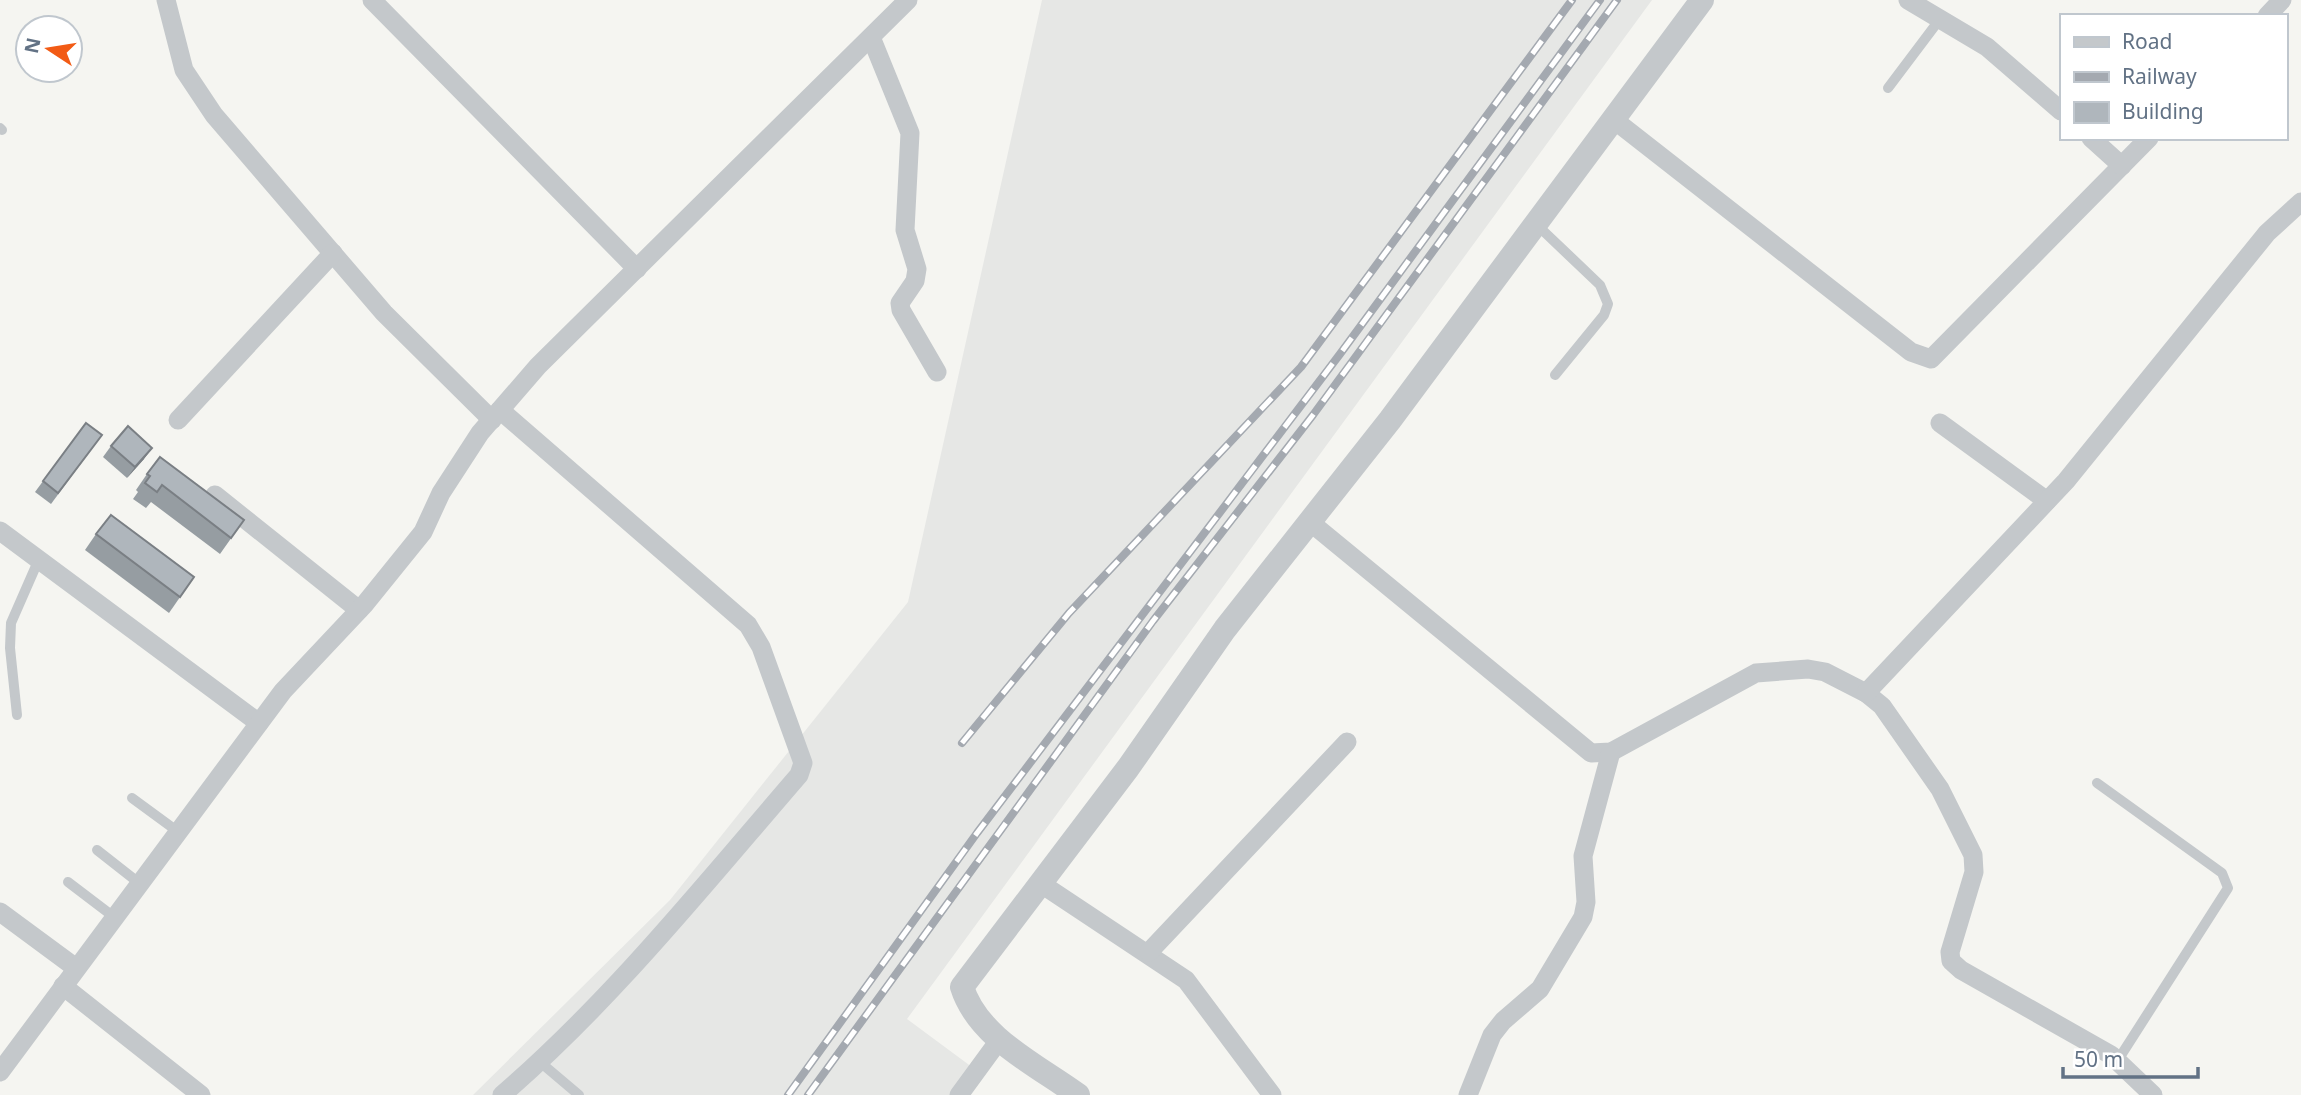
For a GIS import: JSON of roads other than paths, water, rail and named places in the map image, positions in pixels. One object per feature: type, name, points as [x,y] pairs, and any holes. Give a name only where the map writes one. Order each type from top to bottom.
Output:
[{"type":"street","points":[[166,0],[180,59],[195,90],[384,313],[496,415],[748,625],[761,647],[803,763],[799,775],[669,928],[540,1062],[502,1095]]},
{"type":"street","points":[[372,0],[637,269]]},
{"type":"street","points":[[0,1072],[283,691],[359,610],[423,533],[441,493],[496,415],[538,366],[908,0]]},
{"type":"street","points":[[1078,1095],[984,1028],[967,1004],[962,987],[1128,768],[1225,629],[1390,420],[1702,0]]},
{"type":"street","points":[[1908,0],[1995,54],[2060,110]]},
{"type":"street","points":[[2269,14],[2282,0]]},
{"type":"street","points":[[871,37],[910,133],[905,230],[917,269],[915,281],[900,303],[901,310],[937,372]]},
{"type":"street","points":[[1613,119],[1911,352],[1931,359],[2147,140]]},
{"type":"street","points":[[2093,140],[2122,166]]},
{"type":"street","points":[[1866,693],[2047,501],[2267,233],[2301,202]]},
{"type":"street","points":[[178,421],[333,253]]},
{"type":"street","points":[[1940,423],[2047,501]]},
{"type":"street","points":[[215,495],[359,610]]},
{"type":"street","points":[[1310,522],[1591,752],[1611,752],[1756,673],[1808,669],[1825,672],[1866,693],[1882,706],[1940,789],[1973,855],[1974,872],[1950,952],[1951,961],[1961,970],[2118,1060],[2153,1095]]},
{"type":"street","points":[[3,538],[39,559],[259,723]]},
{"type":"street","points":[[1149,952],[1347,742]]},
{"type":"street","points":[[1468,1095],[1492,1035],[1545,983],[1583,916],[1586,902],[1583,856],[1611,752]]},
{"type":"street","points":[[1040,883],[1149,952],[1186,980],[1272,1095]]},
{"type":"street","points":[[0,912],[76,968]]},
{"type":"street","points":[[63,986],[201,1095]]},
{"type":"street","points":[[959,1095],[1000,1039]]},
{"type":"lane","points":[[1888,88],[1940,19]]},
{"type":"lane","points":[[1535,223],[1600,285],[1608,304],[1604,315],[1555,375]]},
{"type":"lane","points":[[18,715],[10,648],[11,623],[39,559]]},
{"type":"lane","points":[[2097,783],[2222,873],[2228,888],[2118,1060]]},
{"type":"lane","points":[[132,798],[177,831]]},
{"type":"lane","points":[[97,850],[139,883]]},
{"type":"lane","points":[[68,883],[114,917]]},
{"type":"lane","points":[[540,1062],[579,1095]]},
{"type":"railway","points":[[962,743],[1069,613],[1301,367],[1572,0]]},
{"type":"railway","points":[[788,1095],[977,833],[1340,354],[1600,0]]},
{"type":"railway","points":[[808,1095],[1153,621],[1313,415],[1617,0]]}]
